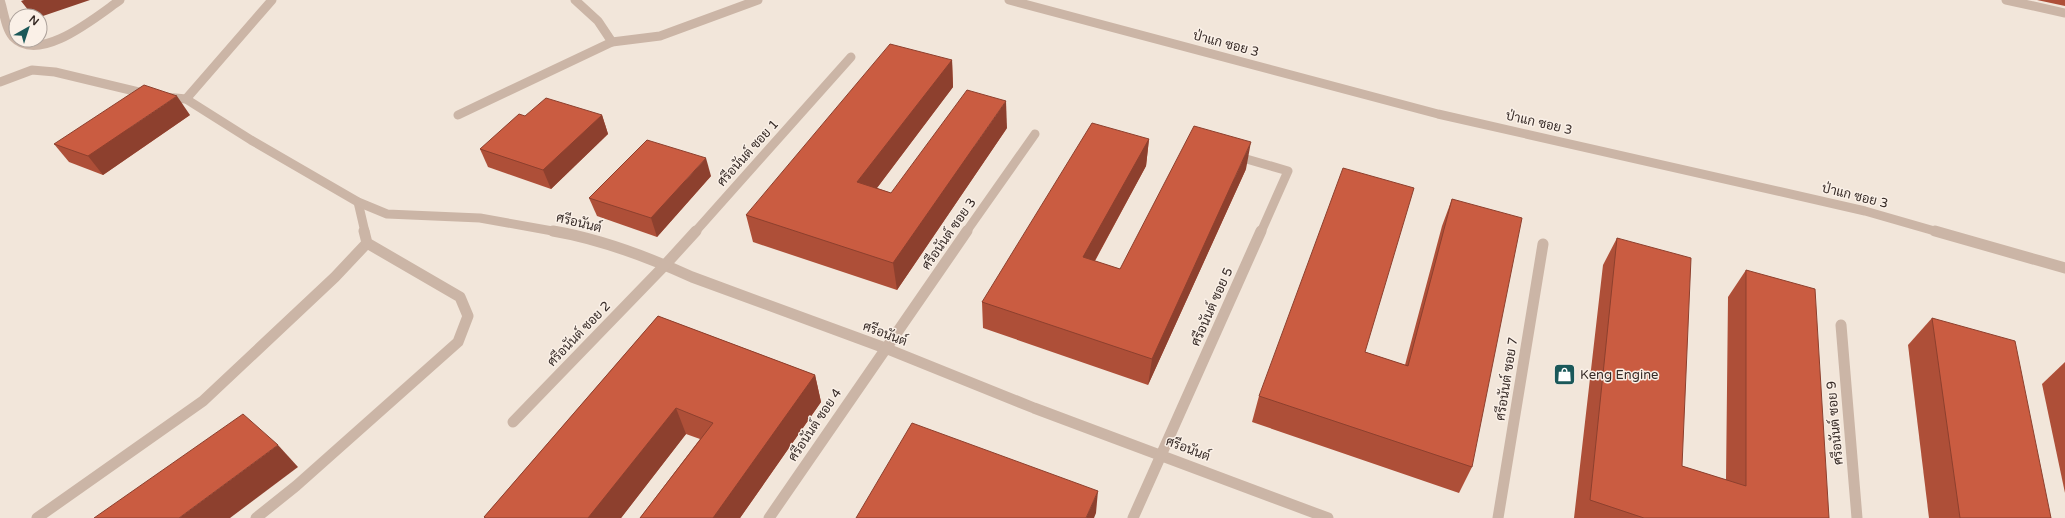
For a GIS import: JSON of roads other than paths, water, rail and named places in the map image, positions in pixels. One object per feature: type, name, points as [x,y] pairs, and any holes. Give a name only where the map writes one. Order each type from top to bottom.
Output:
[{"type":"street","points":[[0,0],[12,36],[18,42],[30,46],[47,44],[63,38],[120,0]]},
{"type":"street","points":[[0,82],[32,70],[55,72],[151,95],[186,99],[272,0]]},
{"type":"street","points":[[575,0],[598,21],[612,42]]},
{"type":"street","points":[[458,115],[612,42],[660,36],[758,0]]},
{"type":"street","name":"ป่าแก ซอย 3","points":[[1009,0],[1438,114],[1865,211],[2065,268]]},
{"type":"street","points":[[2006,0],[2065,13]]},
{"type":"street","name":"ศรีอนันต์ ซอย 1","points":[[665,265],[851,57]]},
{"type":"street","name":"ศรีอนันต์","points":[[186,99],[251,140],[358,202],[388,214],[480,218],[582,236],[665,265],[692,277],[885,348],[1034,408],[1162,454],[1328,518]]},
{"type":"street","name":"ศรีอนันต์ ซอย 3","points":[[885,348],[1035,134]]},
{"type":"street","name":"ศรีอนันต์ ซอย 5","points":[[1133,518],[1288,171],[1230,154]]},
{"type":"street","points":[[256,518],[296,486],[458,342],[468,316],[460,297],[367,243],[358,202]]},
{"type":"street","points":[[38,518],[203,401],[335,278],[367,243]]},
{"type":"street","name":"ศรีอนันต์ ซอย 7","points":[[1498,518],[1543,244]]},
{"type":"street","name":"ศรีอนันต์ ซอย 2","points":[[513,422],[665,265]]},
{"type":"street","name":"ศรีอนันต์ ซอย 9","points":[[1842,325],[1857,518]]},
{"type":"street","name":"ศรีอนันต์ ซอย 4","points":[[769,518],[885,348]]},
{"type":"place","name":"Keng Engine","points":[[1565,375]]}]
